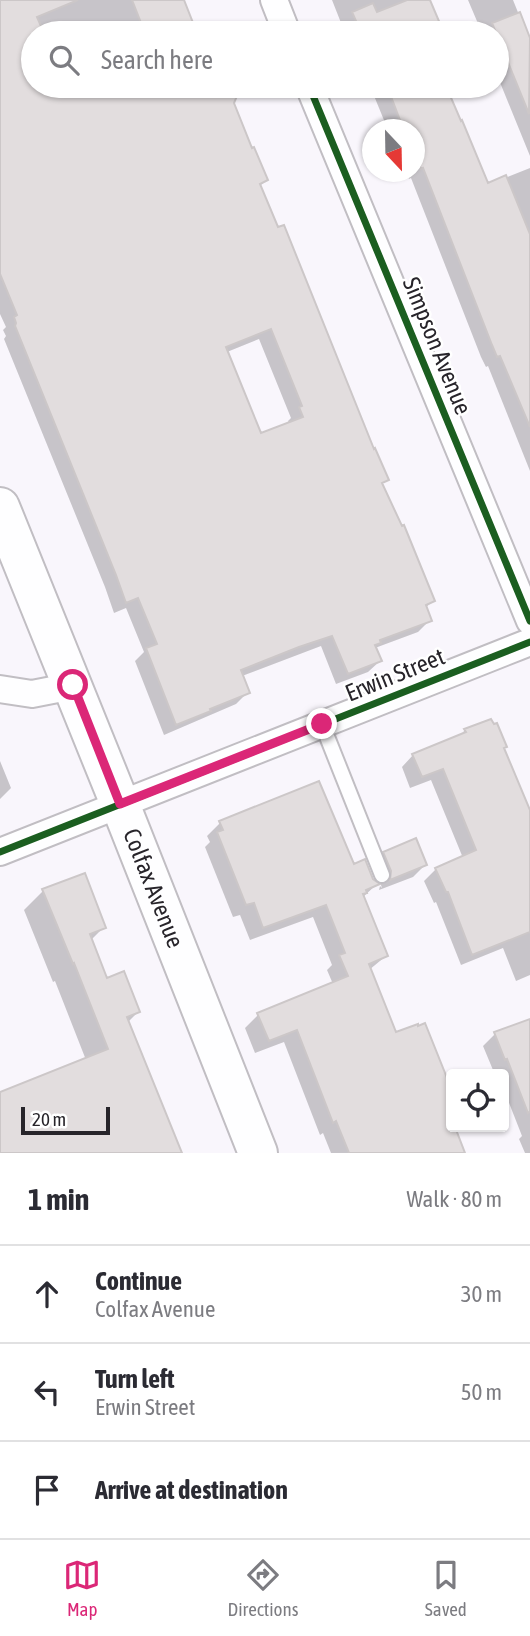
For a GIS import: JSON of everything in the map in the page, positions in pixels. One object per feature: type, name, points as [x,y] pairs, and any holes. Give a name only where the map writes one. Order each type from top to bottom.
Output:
[{"type":"main road","name":"Colfax Avenue","points":[[0,507],[258,1153]]},
{"type":"street","points":[[274,0],[283,21]]},
{"type":"street","name":"Simpson Avenue","points":[[314,98],[530,621]]},
{"type":"street","name":"Erwin Street","points":[[0,852],[530,642]]},
{"type":"street","points":[[0,689],[32,694],[73,685]]},
{"type":"lane","points":[[322,724],[382,875]]},
{"type":"building","points":[[0,0],[78,0],[37,17],[39,21],[21,21],[21,98],[236,98],[234,103],[268,180],[260,184],[278,227],[284,225],[389,480],[382,483],[402,526],[404,525],[435,601],[426,605],[432,621],[380,640],[381,643],[375,645],[382,661],[348,674],[332,636],[241,670],[250,693],[176,725],[146,648],[157,644],[138,598],[126,603],[15,326],[14,317],[17,315],[0,274]],"holes":[[[271,329],[302,406],[299,407],[303,417],[261,433],[226,347]]]},
{"type":"building","points":[[132,0],[184,0],[192,21],[140,21]]},
{"type":"building","points":[[407,0],[430,0],[439,21],[356,21],[352,12],[373,3],[377,12]]},
{"type":"building","points":[[520,12],[530,38],[529,114],[509,65],[509,21],[497,21]]},
{"type":"building","points":[[392,98],[451,98],[488,183],[506,175],[530,234],[530,427],[500,356],[497,357],[425,173],[425,119],[400,119]]},
{"type":"building","points":[[491,719],[494,724],[497,723],[507,747],[504,748],[530,810],[530,932],[472,955],[448,892],[435,868],[476,850],[443,769],[422,777],[412,754]]},
{"type":"building","points":[[319,781],[354,864],[365,859],[373,879],[380,884],[363,894],[388,956],[369,964],[396,1032],[425,1023],[446,1076],[446,1132],[457,1132],[465,1153],[349,1153],[336,1121],[333,1123],[297,1030],[269,1041],[257,1013],[348,976],[339,955],[345,953],[326,905],[263,928],[254,903],[246,905],[217,832],[223,830],[219,821]]},
{"type":"building","points":[[416,838],[427,865],[390,880],[391,871],[383,852]]},
{"type":"building","points":[[85,873],[106,928],[90,934],[107,978],[124,971],[140,1012],[127,1017],[182,1153],[0,1153],[0,1092],[108,1049],[42,889]]},
{"type":"building","points":[[530,1019],[530,1112],[528,1113],[494,1032]]},
{"type":"cycle path","points":[[314,98],[530,621]]},
{"type":"cycle path","points":[[0,852],[530,642]]},
{"type":"route","points":[[73,685],[120,804],[322,724]]}]
